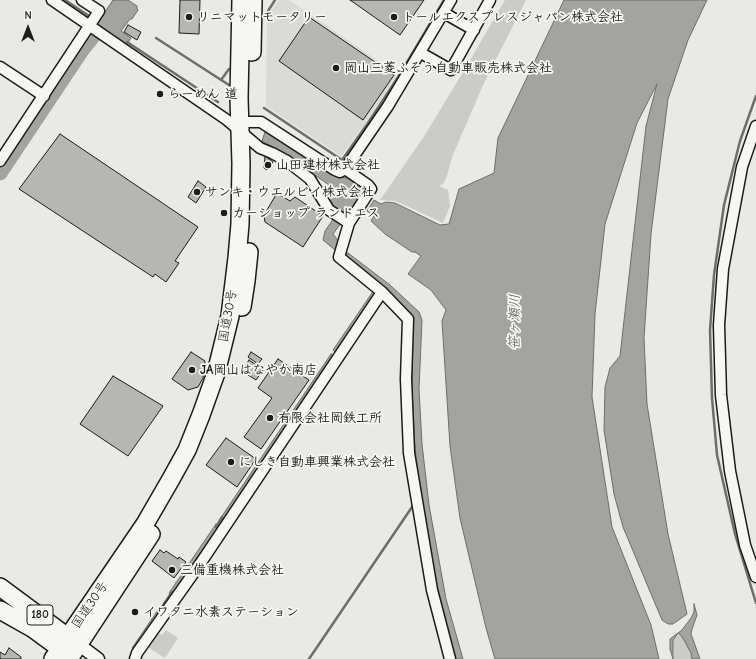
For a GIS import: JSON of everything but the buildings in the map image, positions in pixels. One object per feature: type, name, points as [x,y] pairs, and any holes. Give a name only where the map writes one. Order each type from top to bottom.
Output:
[{"type":"highway","name":"国道30号","points":[[68,652],[170,505],[195,456],[218,400],[234,349],[246,281],[251,223],[241,0]]},
{"type":"highway","name":"国道30号","points":[[246,129],[253,0]]},
{"type":"highway","name":"180","points":[[0,587],[68,652]]},
{"type":"highway","name":"180","points":[[0,610],[32,628],[68,652]]},
{"type":"street","points":[[52,0],[81,17],[226,120],[246,129],[260,148],[287,161],[310,180],[326,206],[346,221]]},
{"type":"street","points":[[246,129],[264,124],[335,170],[340,172],[345,169],[388,106],[421,53],[451,0]]},
{"type":"street","points":[[421,53],[450,70],[490,0]]},
{"type":"street","points":[[0,161],[99,11],[85,3],[81,17]]},
{"type":"street","points":[[444,12],[474,30]]},
{"type":"street","points":[[0,67],[44,96]]},
{"type":"street","points":[[756,126],[741,174],[723,269],[719,325],[721,395],[730,471],[745,545],[756,577]]},
{"type":"street","points":[[345,169],[371,187],[370,192],[359,208],[346,221],[340,257],[379,290],[408,319],[406,379],[409,453],[432,590],[450,659]]},
{"type":"street","points":[[135,659],[137,653],[200,564],[379,290]]},
{"type":"street","points":[[68,652],[98,659]]},
{"type":"shaded area","points":[[279,0],[289,0],[397,74],[366,123],[341,156],[266,106],[267,17]]},
{"type":"shaded area","points":[[505,0],[526,0],[484,83],[452,157],[444,183],[439,186],[448,190],[450,206],[443,223],[396,201],[380,200],[423,138]]},
{"type":"shaded area","points":[[166,630],[178,638],[165,658],[146,646],[156,632],[162,635]]},
{"type":"shaded area","points":[[678,633],[680,633],[691,653],[692,659],[674,659],[673,640]]},
{"type":"water","points":[[113,0],[128,0],[137,6],[138,10],[121,31],[131,38],[126,46],[110,36],[110,33],[97,24]]},
{"type":"water","name":"笹ヶ瀬川","points":[[564,0],[707,0],[688,40],[668,99],[651,234],[644,338],[647,404],[668,534],[687,614],[673,624],[668,624],[662,620],[623,527],[614,494],[604,430],[605,387],[610,368],[620,356],[646,126],[657,84],[637,123],[605,224],[595,314],[592,397],[612,527],[651,625],[659,659],[495,659],[486,628],[460,518],[450,446],[442,321],[446,310],[431,290],[408,274],[421,256],[415,252],[412,252],[385,234],[371,221],[374,216],[367,211],[374,200],[381,204],[386,202],[395,203],[440,225],[449,224],[459,189],[494,173],[498,138]]},
{"type":"water","points":[[266,129],[338,177],[356,179],[366,189],[355,212],[345,214],[344,216],[337,212],[338,210],[332,204],[326,192],[329,185],[285,154],[262,141]]},
{"type":"water","points":[[334,218],[341,223],[333,234],[340,243],[335,250],[323,240],[325,231]]},
{"type":"water","points":[[348,253],[390,285],[419,312],[422,320],[419,389],[422,444],[429,505],[446,599],[463,659],[456,659],[439,601],[420,494],[415,447],[412,392],[413,317],[344,258]]},
{"type":"water","points":[[374,290],[376,292],[336,353],[333,350]]},
{"type":"water","points":[[331,354],[334,356],[222,521],[220,519]]},
{"type":"water","points":[[216,524],[219,526],[171,595],[169,593]]},
{"type":"water","points":[[694,604],[697,615],[691,634],[700,659],[692,659],[691,653],[684,640],[678,633],[691,618],[694,612]]},
{"type":"water","points":[[158,610],[160,612],[135,650],[132,648]]},
{"type":"water","points":[[678,633],[673,640],[673,659],[670,649],[670,639]]},
{"type":"waterway","points":[[65,0],[92,18]]},
{"type":"waterway","points":[[268,11],[275,0]]},
{"type":"waterway","points":[[264,108],[342,160],[400,74],[444,0]]},
{"type":"waterway","points":[[0,173],[82,50],[95,34]]},
{"type":"waterway","points":[[156,38],[229,85]]},
{"type":"waterway","points":[[88,43],[98,39]]},
{"type":"waterway","points":[[127,42],[218,102]]},
{"type":"waterway","points":[[221,80],[229,69]]},
{"type":"waterway","points":[[756,96],[740,141],[724,205],[714,275],[710,330],[712,398],[717,455],[735,534],[756,603]]},
{"type":"waterway","points":[[309,659],[412,507]]},
{"type":"waterway","points":[[216,527],[222,517]]},
{"type":"waterway","points":[[158,613],[172,592]]},
{"type":"place","name":"リニマットモータリー","points":[[189,17]]},
{"type":"place","name":"トールエクスプレスジャパン株式会社","points":[[394,17]]},
{"type":"place","name":"岡山三菱ふそう自動車販売株式会社","points":[[336,68]]},
{"type":"place","name":"らーめん 道","points":[[160,94]]},
{"type":"place","name":"山田建材株式会社","points":[[268,165]]},
{"type":"place","name":"サンキ・ウエルビイ株式会社","points":[[197,192]]},
{"type":"place","name":"カーショップ ランドエス","points":[[224,213]]},
{"type":"place","name":"JA岡山はなやか南店","points":[[192,370]]},
{"type":"place","name":"有限会社岡鉄工所","points":[[270,418]]},
{"type":"place","name":"にしき自動車興業株式会社","points":[[231,462]]},
{"type":"place","name":"三備重機株式会社","points":[[172,570]]},
{"type":"place","name":"イワタニ水素ステーション","points":[[135,612]]}]
